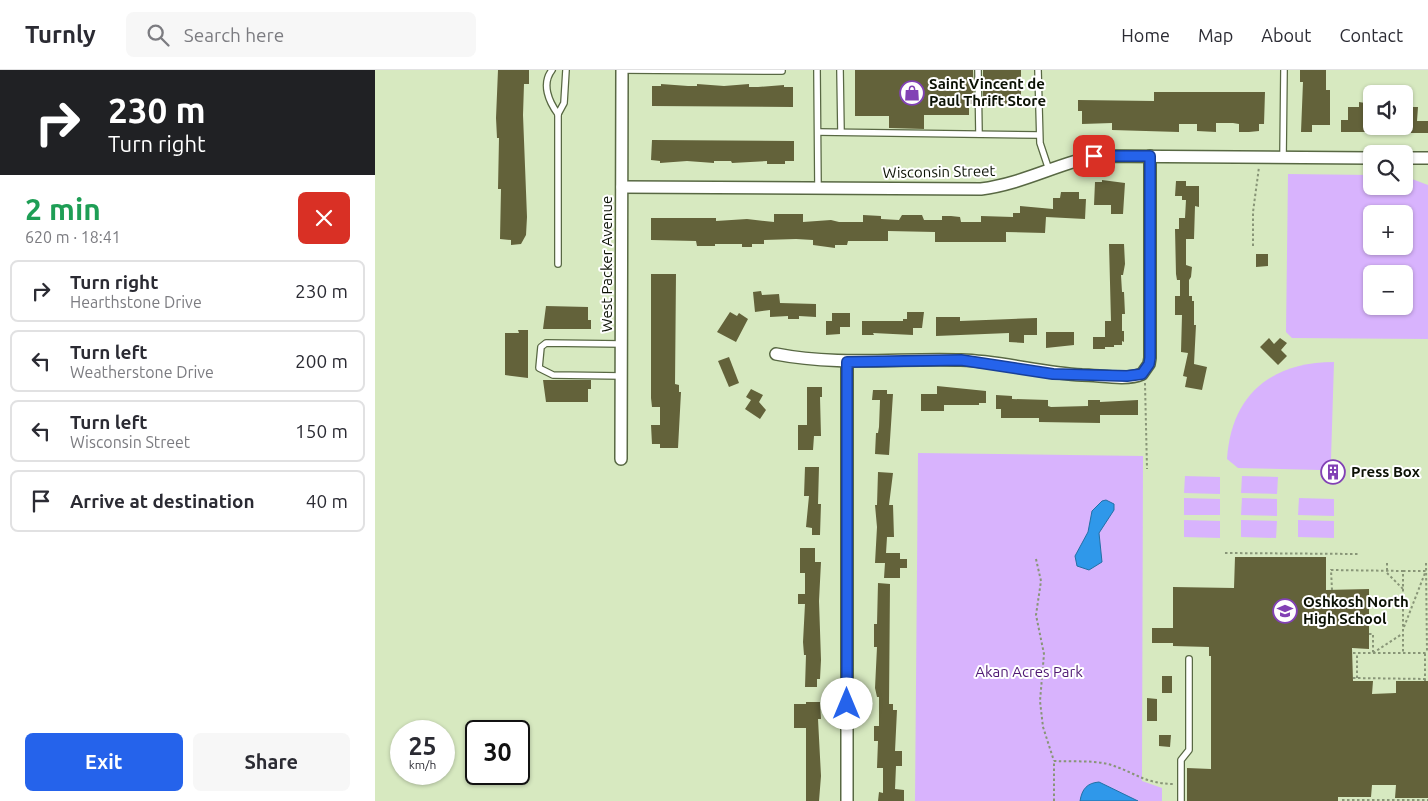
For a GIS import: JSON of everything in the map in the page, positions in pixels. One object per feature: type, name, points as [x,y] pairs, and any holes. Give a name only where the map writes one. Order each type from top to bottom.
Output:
[{"type":"street","name":"West Packer Avenue","points":[[621,458],[622,70]]},
{"type":"street","name":"Wisconsin Street","points":[[623,187],[981,189],[1016,183],[1094,156],[1363,158]]},
{"type":"street","points":[[776,354],[801,359],[847,362],[961,360],[1053,374],[1127,376],[1143,372],[1149,364],[1150,358],[1150,156]]},
{"type":"street","points":[[1413,158],[1428,158]]},
{"type":"street","points":[[847,362],[847,801]]},
{"type":"lane","points":[[552,70],[547,80],[549,101],[558,114]]},
{"type":"lane","points":[[558,264],[558,114],[564,103],[566,70]]},
{"type":"lane","points":[[622,70],[782,71]]},
{"type":"lane","points":[[817,70],[817,188]]},
{"type":"lane","points":[[841,70],[841,132]]},
{"type":"lane","points":[[978,70],[979,134]]},
{"type":"lane","points":[[1038,70],[1039,143],[1049,170]]},
{"type":"lane","points":[[1283,157],[1284,70]]},
{"type":"lane","points":[[817,132],[1039,135]]},
{"type":"lane","points":[[622,344],[546,343],[541,347],[539,355],[539,368],[553,375],[622,376]]},
{"type":"lane","points":[[1181,801],[1181,760],[1189,750],[1189,659]]},
{"type":"path","points":[[1253,246],[1254,205],[1260,157]]},
{"type":"path","points":[[1143,372],[1147,392],[1147,468]]},
{"type":"path","points":[[1225,552],[1359,554]]},
{"type":"path","points":[[1036,559],[1041,581],[1036,616],[1044,654],[1040,701],[1043,727],[1054,761],[1054,801]]},
{"type":"path","points":[[1387,562],[1387,571],[1403,589]]},
{"type":"path","points":[[1353,678],[1426,679],[1426,563]]},
{"type":"path","points":[[1332,590],[1331,570],[1427,571]]},
{"type":"path","points":[[1403,571],[1403,653]]},
{"type":"path","points":[[1403,629],[1427,571]]},
{"type":"path","points":[[1369,634],[1373,634],[1373,653]]},
{"type":"path","points":[[1373,653],[1403,634]]},
{"type":"path","points":[[1353,653],[1426,653]]},
{"type":"path","points":[[1357,653],[1357,678]]},
{"type":"path","points":[[1054,761],[1106,763],[1144,780],[1161,784],[1181,784]]},
{"type":"path","points":[[1342,799],[1427,799]]},
{"type":"green space","points":[[1288,174],[1363,175],[1363,195],[1413,195],[1413,179],[1428,185],[1428,339],[1292,338],[1286,332]]},
{"type":"green space","points":[[1334,362],[1331,459],[1320,470],[1238,468],[1227,459],[1230,436],[1237,417],[1246,400],[1258,386],[1291,368]]},
{"type":"green space","name":"Akan Acres Park","points":[[918,453],[1143,456],[1142,781],[1162,788],[1162,801],[915,801]]},
{"type":"green space","points":[[1185,476],[1220,477],[1220,494],[1184,493]]},
{"type":"green space","points":[[1242,476],[1278,477],[1277,494],[1241,493]]},
{"type":"green space","points":[[1184,498],[1220,499],[1220,515],[1184,515]]},
{"type":"green space","points":[[1242,498],[1277,499],[1277,516],[1241,515]]},
{"type":"green space","points":[[1299,498],[1334,499],[1334,516],[1298,515]]},
{"type":"green space","points":[[1184,520],[1220,521],[1220,538],[1184,537]]},
{"type":"green space","points":[[1241,520],[1277,521],[1276,538],[1241,537]]},
{"type":"green space","points":[[1298,520],[1334,521],[1334,538],[1298,537]]},
{"type":"water","points":[[1106,500],[1114,504],[1114,510],[1099,533],[1102,562],[1089,570],[1077,566],[1075,556],[1088,532],[1092,511],[1102,501]]},
{"type":"water","points":[[1099,782],[1138,801],[1080,801],[1086,787]]},
{"type":"building","points":[[498,70],[529,70],[529,84],[524,84],[523,115],[527,217],[526,235],[521,244],[511,245],[511,240],[500,239],[501,189],[498,189],[499,138],[497,138],[496,118]]},
{"type":"building","name":"Saint Vincent de Paul Thrift Store","points":[[855,70],[973,70],[974,104],[969,104],[969,115],[924,115],[924,129],[889,128],[889,116],[855,116]]},
{"type":"building","points":[[983,70],[1021,70],[1021,104],[983,104]]},
{"type":"building","points":[[1300,70],[1326,70],[1326,90],[1330,90],[1330,125],[1312,125],[1312,132],[1301,132],[1303,82],[1300,82]]},
{"type":"building","points":[[661,84],[724,86],[749,84],[749,87],[784,85],[784,87],[793,87],[793,107],[652,106],[652,86],[661,86]]},
{"type":"building","points":[[1154,92],[1265,92],[1264,124],[1259,124],[1259,131],[1239,132],[1239,124],[1216,123],[1216,132],[1197,131],[1197,124],[1179,124],[1179,132],[1112,130],[1112,123],[1082,124],[1082,111],[1078,111],[1078,100],[1154,101]]},
{"type":"building","points":[[1359,102],[1363,103],[1363,132],[1341,132],[1341,120],[1348,120],[1348,107],[1359,107]]},
{"type":"building","points":[[1413,107],[1418,107],[1417,121],[1428,121],[1428,133],[1413,133]]},
{"type":"building","points":[[652,140],[794,141],[794,161],[785,161],[785,164],[767,164],[767,161],[660,163],[660,161],[651,160]]},
{"type":"building","points":[[1102,180],[1125,183],[1123,214],[1111,214],[1111,205],[1094,205],[1095,182],[1102,182]]},
{"type":"building","points":[[1176,181],[1186,181],[1186,186],[1199,186],[1199,207],[1195,206],[1194,239],[1186,239],[1186,265],[1192,267],[1189,280],[1189,296],[1192,296],[1192,301],[1194,301],[1194,325],[1196,325],[1194,364],[1207,367],[1202,390],[1185,387],[1187,377],[1183,376],[1188,353],[1181,352],[1182,315],[1175,315],[1175,296],[1180,296],[1180,280],[1177,280],[1176,274],[1175,229],[1179,229],[1179,218],[1185,218],[1186,200],[1182,200],[1182,196],[1175,196]]},
{"type":"building","points":[[1061,192],[1079,192],[1079,199],[1086,199],[1085,219],[1046,217],[1045,233],[1006,232],[1006,242],[935,242],[935,232],[888,231],[888,241],[848,241],[847,245],[835,245],[835,248],[813,245],[813,240],[796,239],[764,240],[764,244],[752,244],[752,247],[742,247],[742,244],[697,246],[696,241],[651,240],[651,218],[716,218],[716,221],[747,219],[774,222],[774,214],[803,214],[803,222],[831,220],[863,222],[863,215],[899,220],[902,215],[922,215],[924,220],[942,220],[942,216],[951,216],[960,217],[961,222],[981,222],[981,216],[1013,217],[1013,213],[1020,213],[1020,206],[1053,209],[1053,198],[1060,198]]},
{"type":"building","points":[[1109,244],[1124,244],[1125,264],[1123,275],[1121,275],[1125,314],[1122,314],[1124,342],[1122,341],[1122,345],[1114,345],[1114,347],[1093,349],[1093,337],[1105,337],[1105,321],[1111,321]]},
{"type":"building","points":[[1256,254],[1268,254],[1268,266],[1256,267]]},
{"type":"building","points":[[651,274],[676,274],[675,384],[679,385],[679,392],[681,392],[678,448],[660,448],[660,444],[652,444],[651,425],[660,425],[660,407],[652,407],[651,398]]},
{"type":"building","points":[[761,291],[762,295],[779,294],[780,303],[816,304],[816,317],[799,316],[799,319],[788,319],[788,316],[770,317],[770,310],[755,312],[753,292]]},
{"type":"building","points":[[546,306],[588,307],[588,320],[591,320],[591,329],[543,329]]},
{"type":"building","points":[[730,312],[737,316],[739,313],[748,319],[736,342],[717,332]]},
{"type":"building","points":[[907,312],[924,312],[922,328],[913,328],[913,335],[873,333],[874,335],[862,335],[862,321],[903,321],[903,319],[907,319]]},
{"type":"building","points":[[832,313],[850,313],[850,327],[840,327],[840,334],[826,335],[826,321],[832,321]]},
{"type":"building","points":[[936,317],[960,317],[960,321],[1037,318],[1037,335],[1024,335],[1024,343],[1009,342],[1009,333],[936,336]]},
{"type":"building","points":[[518,330],[528,330],[528,378],[505,375],[505,333],[519,333]]},
{"type":"building","points":[[1046,332],[1074,332],[1074,345],[1046,348]]},
{"type":"building","points":[[1269,338],[1274,344],[1280,338],[1287,343],[1281,350],[1287,356],[1278,365],[1260,347]]},
{"type":"building","points":[[729,357],[739,383],[729,387],[718,361]]},
{"type":"building","points":[[543,380],[591,380],[591,389],[588,389],[588,402],[546,402]]},
{"type":"building","points":[[937,386],[986,391],[986,403],[979,403],[979,405],[944,405],[944,411],[921,411],[921,394],[937,394]]},
{"type":"building","points":[[807,387],[822,387],[822,397],[820,397],[821,436],[814,436],[813,450],[798,450],[798,425],[807,425]]},
{"type":"building","points":[[751,389],[763,395],[759,402],[766,410],[760,419],[745,409],[751,400],[746,397]]},
{"type":"building","points":[[873,390],[887,390],[887,394],[893,394],[889,455],[875,454],[880,400],[872,400]]},
{"type":"building","points":[[996,395],[1012,396],[1012,399],[1048,400],[1048,406],[1051,407],[1088,406],[1088,400],[1100,400],[1100,402],[1138,400],[1138,415],[1100,415],[1100,423],[1039,422],[1039,418],[1001,418],[1001,409],[996,409]]},
{"type":"building","points":[[805,467],[819,467],[818,504],[821,504],[820,535],[812,535],[812,528],[806,527],[809,496],[804,496]]},
{"type":"building","points":[[878,472],[893,473],[889,505],[893,505],[894,537],[887,537],[886,553],[900,553],[900,559],[907,559],[907,568],[900,568],[900,578],[884,578],[885,563],[875,563],[877,527],[875,505],[877,505]]},
{"type":"building","points":[[800,548],[815,548],[815,562],[821,562],[819,601],[821,660],[820,679],[817,679],[817,687],[805,687],[806,655],[804,655],[803,642],[805,604],[798,604],[798,594],[805,594],[805,573],[800,573]]},
{"type":"building","name":"Oshkosh North High School","points":[[1235,557],[1326,557],[1326,590],[1369,589],[1369,649],[1352,648],[1353,681],[1373,681],[1372,694],[1396,693],[1396,681],[1428,681],[1428,798],[1395,798],[1396,785],[1372,785],[1371,797],[1338,797],[1338,801],[1187,801],[1187,768],[1211,769],[1211,656],[1209,656],[1209,647],[1173,646],[1173,643],[1152,643],[1152,628],[1173,628],[1173,587],[1234,588]]},
{"type":"building","points":[[878,583],[890,584],[889,704],[893,704],[893,710],[897,710],[895,751],[902,751],[902,766],[896,766],[895,789],[904,790],[904,801],[878,801],[879,792],[883,793],[883,768],[877,768],[878,741],[874,741],[874,726],[879,726],[879,697],[877,697],[875,688],[877,647],[874,647],[874,624],[877,624]]},
{"type":"building","points":[[1162,676],[1172,676],[1172,693],[1162,693]]},
{"type":"building","points":[[1147,698],[1157,699],[1157,721],[1147,721]]},
{"type":"building","points":[[806,702],[820,702],[821,719],[818,719],[821,776],[819,801],[806,801],[806,728],[794,728],[794,704],[806,704]]},
{"type":"building","points":[[1159,735],[1171,735],[1170,747],[1159,746]]},
{"type":"place","name":"Saint Vincent de Paul Thrift Store","points":[[912,93]]},
{"type":"place","name":"Press Box","points":[[1333,472]]},
{"type":"place","name":"Oshkosh North High School","points":[[1285,611]]},
{"type":"route","points":[[847,704],[847,362],[961,360],[1053,374],[1127,376],[1142,374],[1149,364],[1150,358],[1150,156],[1094,156]]}]
